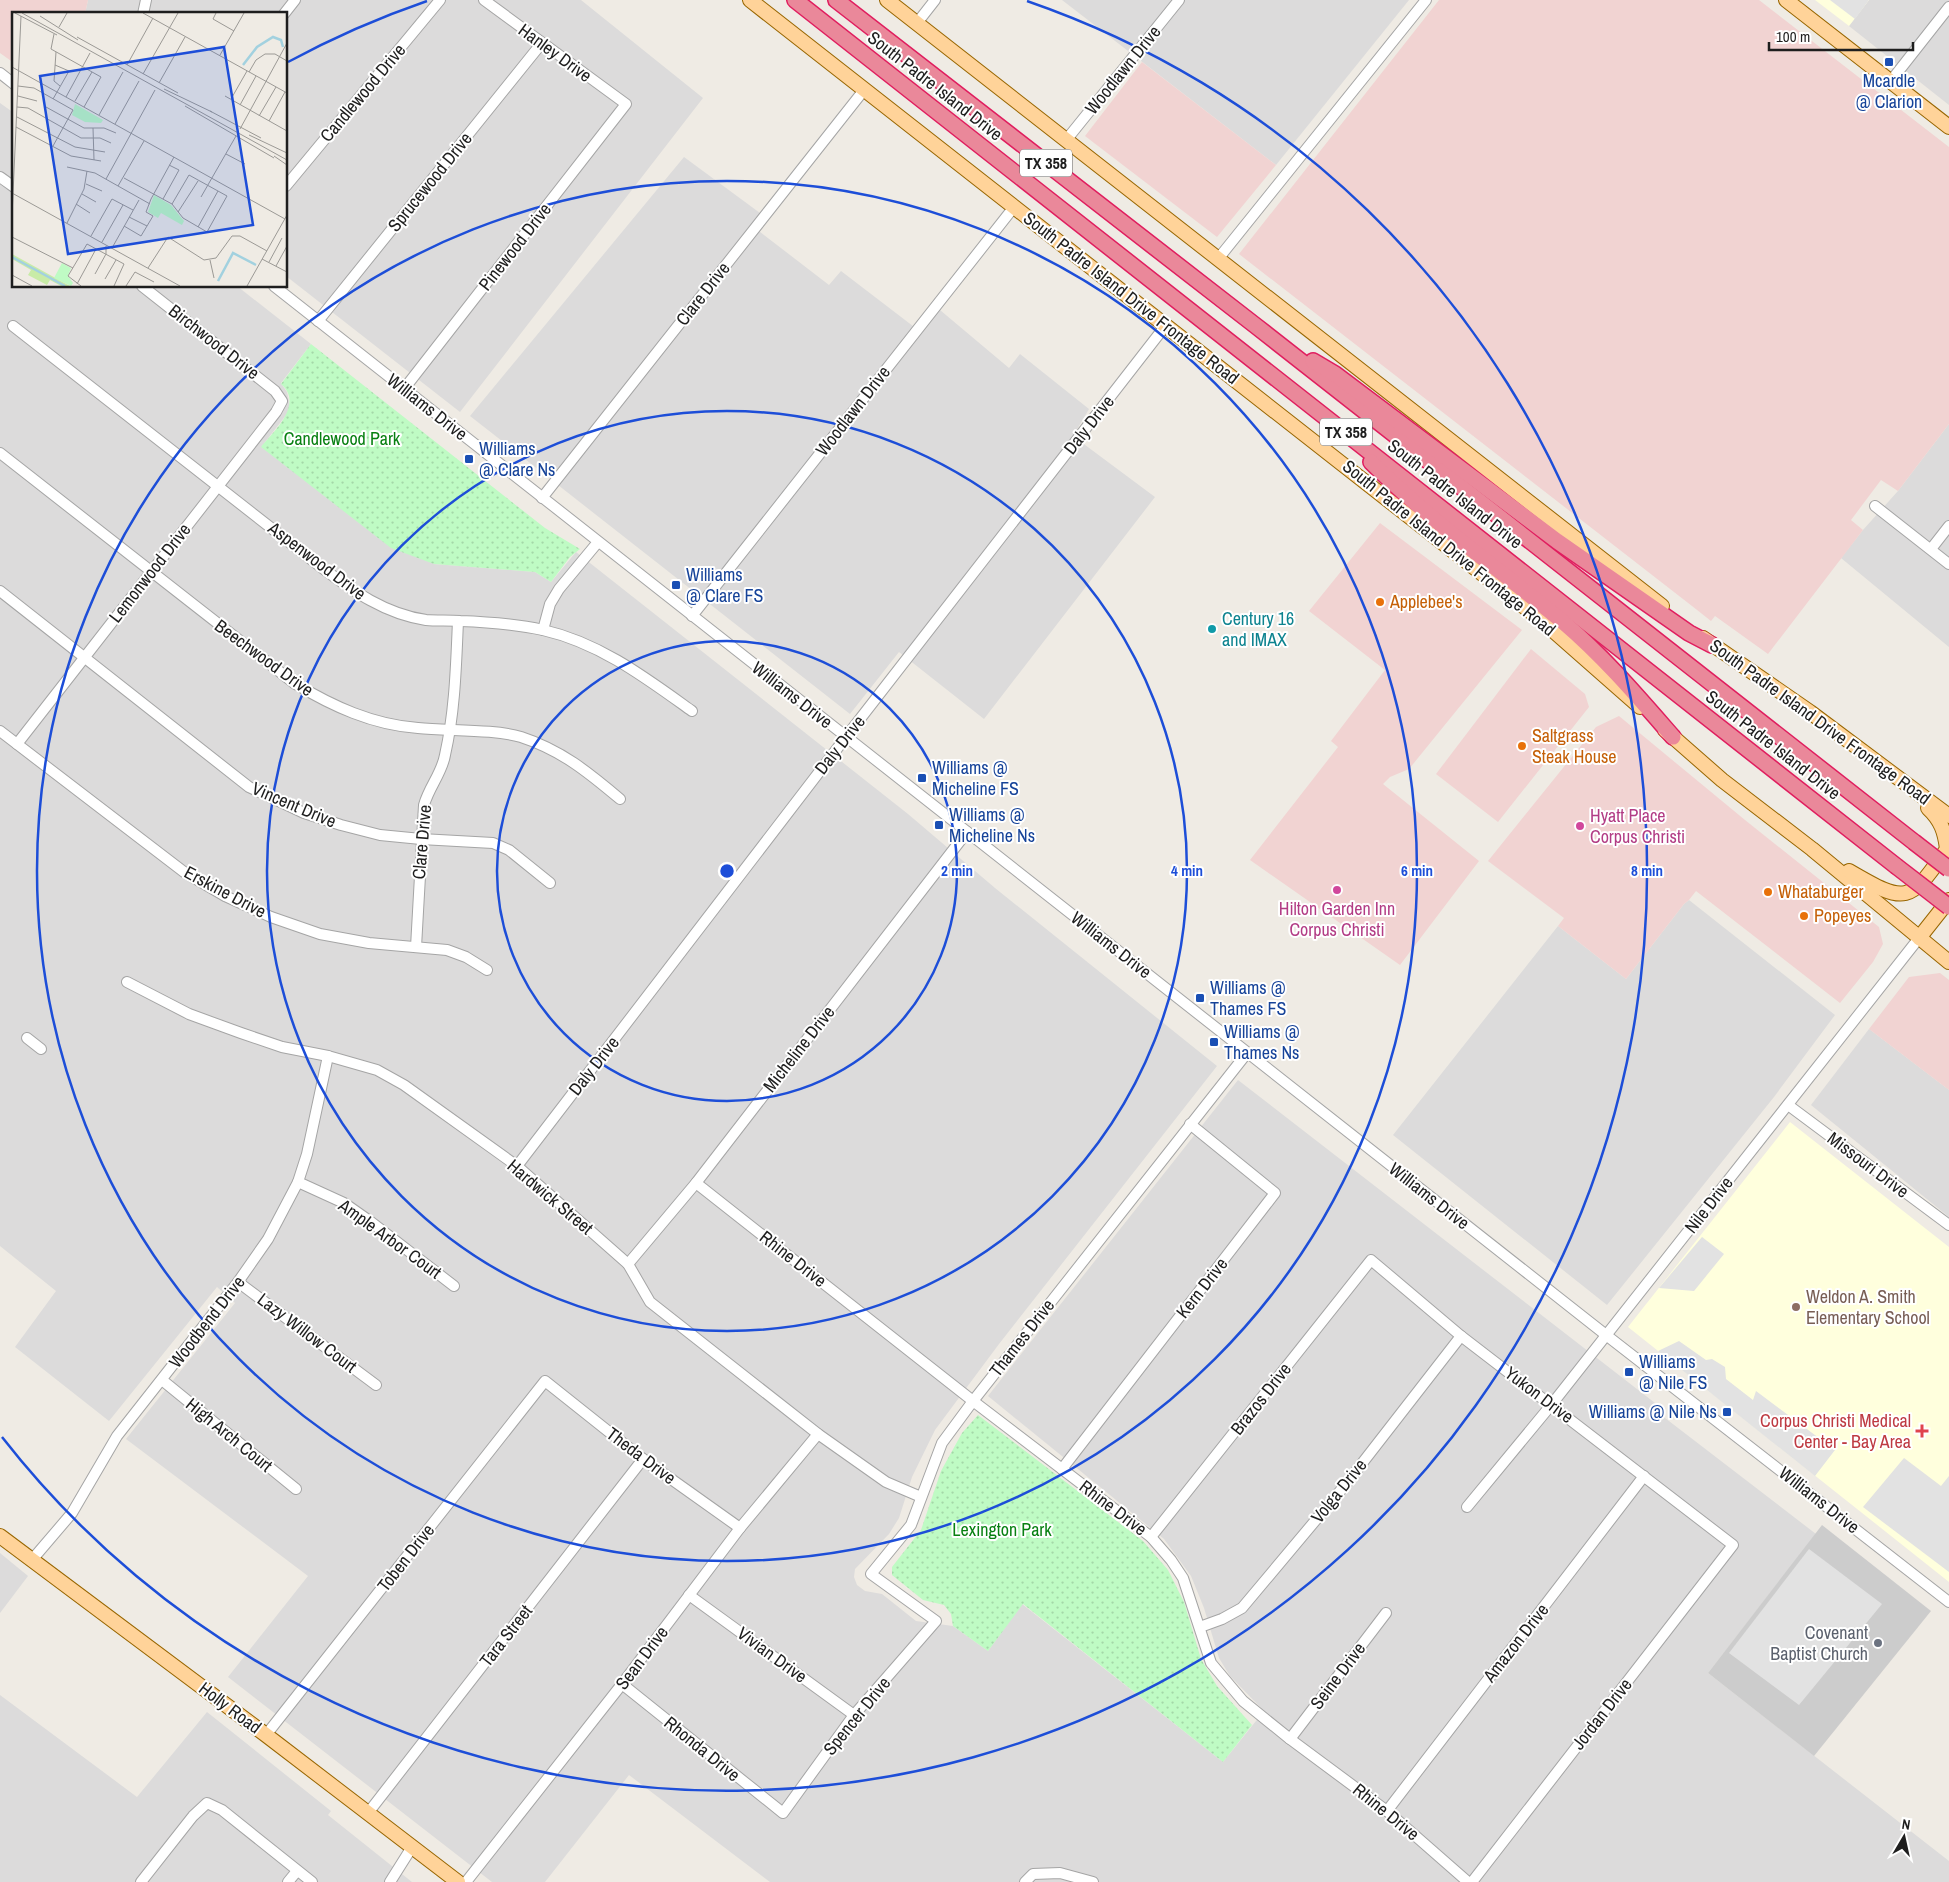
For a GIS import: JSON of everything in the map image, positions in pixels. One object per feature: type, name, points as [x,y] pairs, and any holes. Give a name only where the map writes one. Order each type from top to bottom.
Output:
[{"type":"highway","name":"South Padre Island Drive","points":[[795,0],[1949,907]]},
{"type":"highway","name":"South Padre Island Drive","points":[[836,0],[1256,326],[1949,869]]},
{"type":"highway","points":[[1256,326],[1335,374],[1557,541],[1689,633],[1712,645]]},
{"type":"highway","points":[[1316,409],[1385,477],[1602,657],[1673,737]]},
{"type":"main road","name":"South Padre Island Drive Frontage Road","points":[[750,0],[1540,619],[1673,737],[1750,802],[1812,849],[1949,962]]},
{"type":"main road","name":"South Padre Island Drive Frontage Road","points":[[887,0],[1712,645],[1810,712],[1949,816]]},
{"type":"main road","points":[[1786,0],[1949,127]]},
{"type":"main road","points":[[1812,849],[1879,888],[1893,893],[1907,894],[1915,890],[1947,849],[1945,833],[1937,816],[1908,791],[1889,770]]},
{"type":"main road","name":"Nile Drive","points":[[1919,938],[1949,900]]},
{"type":"main road","name":"Holly Road","points":[[0,1536],[266,1735],[458,1882]]},
{"type":"street","points":[[286,12],[295,0]]},
{"type":"street","name":"Candlewood Drive","points":[[288,184],[440,0]]},
{"type":"street","name":"Hanley Drive","points":[[484,0],[541,44],[626,104]]},
{"type":"street","points":[[917,23],[935,0]]},
{"type":"street","name":"Woodlawn Drive","points":[[1067,140],[1179,0]]},
{"type":"street","points":[[1218,259],[1426,0]]},
{"type":"street","points":[[1890,82],[1949,7]]},
{"type":"street","name":"Sprucewood Drive","points":[[318,321],[541,44]]},
{"type":"street","points":[[0,73],[12,82]]},
{"type":"street","name":"Clare Drive","points":[[542,498],[864,90]]},
{"type":"street","name":"Pinewood Drive","points":[[404,389],[626,104]]},
{"type":"street","points":[[0,177],[12,186]]},
{"type":"street","name":"Woodlawn Drive","points":[[692,616],[1014,206]]},
{"type":"street","name":"Birchwood Drive","points":[[145,288],[275,391],[282,401]]},
{"type":"street","name":"Williams Drive","points":[[277,288],[1606,1336],[1949,1602]]},
{"type":"street","name":"Daly Drive","points":[[517,1166],[846,737],[1166,325]]},
{"type":"street","name":"Aspenwood Drive","points":[[13,326],[321,567],[370,601],[398,613],[426,620],[501,623],[543,630],[572,638],[599,650],[640,674],[692,711]]},
{"type":"street","name":"Lemonwood Drive","points":[[16,744],[152,572],[276,412],[282,401]]},
{"type":"street","name":"Beechwood Drive","points":[[0,453],[294,684],[324,701],[355,715],[385,724],[518,736],[553,750],[583,768],[620,799]]},
{"type":"street","points":[[1874,506],[1949,564]]},
{"type":"street","points":[[1931,549],[1949,526]]},
{"type":"street","points":[[543,630],[550,604],[559,589],[598,542]]},
{"type":"street","name":"Vincent Drive","points":[[0,591],[249,787],[304,813],[380,835],[493,843],[509,850],[550,883]]},
{"type":"street","name":"Clare Drive","points":[[416,947],[424,804],[445,757],[454,701],[458,621]]},
{"type":"street","name":"Erskine Drive","points":[[0,731],[184,872],[225,896],[271,917],[320,934],[370,943],[447,950],[466,957],[487,970]]},
{"type":"street","name":"Micheline Drive","points":[[628,1264],[696,1183],[967,832]]},
{"type":"street","name":"Nile Drive","points":[[1467,1508],[1606,1336],[1919,938]]},
{"type":"street","name":"Hardwick Street","points":[[127,982],[189,1014],[241,1033],[282,1047],[328,1056],[377,1070],[398,1081],[517,1166],[628,1264],[650,1302],[818,1434],[886,1482],[921,1497]]},
{"type":"street","points":[[27,1038],[41,1049]]},
{"type":"street","name":"Thames Drive","points":[[936,1621],[871,1574],[911,1525],[942,1443],[1247,1053]]},
{"type":"street","name":"Woodbend Drive","points":[[31,1561],[72,1513],[117,1436],[238,1282],[268,1239],[298,1182],[315,1124],[328,1056]]},
{"type":"street","name":"Missouri Drive","points":[[1788,1105],[1949,1225]]},
{"type":"street","name":"Kern Drive","points":[[1062,1469],[1275,1194],[1190,1124]]},
{"type":"street","name":"Ample Arbor Court","points":[[298,1182],[344,1204],[372,1222],[454,1286]]},
{"type":"street","name":"Rhine Drive","points":[[696,1183],[973,1401],[1152,1537],[1183,1578],[1211,1662],[1243,1701],[1290,1739],[1387,1811],[1470,1882]]},
{"type":"street","name":"Yukon Drive","points":[[1371,1260],[1461,1336],[1552,1404],[1733,1545]]},
{"type":"street","name":"Brazos Drive","points":[[1152,1537],[1371,1260]]},
{"type":"street","name":"Lazy Willow Court","points":[[238,1282],[376,1385]]},
{"type":"street","name":"Volga Drive","points":[[1200,1627],[1222,1619],[1242,1608],[1346,1484],[1461,1336]]},
{"type":"street","name":"High Arch Court","points":[[162,1380],[296,1489]]},
{"type":"street","name":"Theda Drive","points":[[546,1381],[643,1460],[740,1528]]},
{"type":"street","name":"Toben Drive","points":[[266,1735],[546,1381]]},
{"type":"street","name":"Sean Drive","points":[[466,1882],[622,1684],[740,1528],[818,1434]]},
{"type":"street","name":"Tara Street","points":[[368,1813],[643,1460]]},
{"type":"street","name":"Amazon Drive","points":[[1387,1811],[1644,1476]]},
{"type":"street","name":"Jordan Drive","points":[[1470,1882],[1733,1545]]},
{"type":"street","name":"Vivian Drive","points":[[689,1594],[854,1715]]},
{"type":"street","name":"Seine Drive","points":[[1290,1739],[1386,1613]]},
{"type":"street","name":"Spencer Drive","points":[[782,1813],[854,1715],[936,1621]]},
{"type":"street","name":"Rhonda Drive","points":[[622,1684],[782,1813]]},
{"type":"street","points":[[141,1882],[194,1816],[207,1803],[222,1810],[312,1882]]},
{"type":"street","points":[[390,1882],[412,1847]]},
{"type":"street","points":[[288,1882],[297,1871]]},
{"type":"street","points":[[1025,1882],[1033,1874],[1060,1872],[1093,1882]]},
{"type":"shaded area","points":[[0,0],[88,0],[85,12],[12,12],[12,62],[0,53]]},
{"type":"shaded area","points":[[88,0],[581,0],[703,98],[460,412],[288,278],[288,12],[85,12]]},
{"type":"shaded area","points":[[1062,0],[1409,0],[1276,165]]},
{"type":"shaded area","points":[[1439,0],[1759,0],[1949,147],[1949,424],[1898,491],[1881,480],[1851,520],[1863,530],[1768,654],[1715,616],[1711,621],[1239,254]]},
{"type":"shaded area","points":[[1815,0],[1869,0],[1849,26]]},
{"type":"shaded area","points":[[1830,0],[1869,0],[1855,19]]},
{"type":"shaded area","points":[[1869,0],[1949,0],[1949,105],[1849,26]]},
{"type":"shaded area","points":[[1142,62],[1276,165],[1217,237],[1085,136]]},
{"type":"shaded area","points":[[0,103],[12,112],[12,288],[240,288],[311,344],[281,383],[287,392],[290,406],[287,414],[262,446],[434,564],[535,572],[551,582],[576,552],[908,814],[995,888],[1217,1066],[999,1344],[935,1430],[912,1477],[899,1518],[889,1534],[855,1569],[854,1577],[857,1585],[865,1591],[882,1594],[916,1621],[953,1626],[988,1651],[1022,1604],[1223,1762],[1264,1711],[1230,1676],[1219,1658],[1204,1608],[1191,1576],[1164,1539],[988,1396],[1238,1080],[1655,1403],[1652,1408],[1816,1534],[1708,1673],[1949,1861],[1949,1882],[770,1882],[629,1775],[545,1882],[492,1882],[228,1677],[308,1576],[126,1439],[235,1303],[217,1287],[109,1421],[15,1347],[56,1291],[0,1246]]},
{"type":"shaded area","points":[[684,157],[760,213],[751,225],[829,285],[841,271],[922,333],[940,310],[1009,368],[1020,354],[1089,409],[1073,436],[1155,497],[984,719],[899,652],[850,714],[470,416]]},
{"type":"shaded area","points":[[1949,424],[1949,647],[1841,558],[1898,491]]},
{"type":"shaded area","points":[[1380,523],[1522,630],[1409,769],[1390,777],[1383,784],[1479,861],[1400,965],[1250,860],[1338,747],[1331,741],[1385,670],[1309,611]]},
{"type":"shaded area","points":[[1531,649],[1585,694],[1589,707],[1498,822],[1436,774]]},
{"type":"shaded area","points":[[1619,716],[1879,927],[1883,944],[1873,962],[1840,1003],[1696,891],[1626,979],[1558,926],[1564,918],[1488,861],[1596,727]]},
{"type":"shaded area","points":[[1689,900],[1835,1015],[1774,1097],[1607,1305],[1393,1135],[1558,926],[1626,979]]},
{"type":"shaded area","points":[[1940,973],[1949,980],[1949,1090],[1869,1029],[1909,977]]},
{"type":"shaded area","points":[[1869,1029],[1949,1090],[1949,1217],[1811,1105]]},
{"type":"shaded area","name":"Weldon A. Smith Elementary School","points":[[1790,1122],[1949,1247],[1949,1582],[1628,1327]]},
{"type":"shaded area","points":[[1702,1237],[1724,1254],[1694,1291],[1659,1288]]},
{"type":"shaded area","points":[[1679,1341],[1706,1360],[1712,1359],[1725,1367],[1726,1379],[1753,1400],[1756,1391],[1835,1450],[1815,1476],[1658,1351]]},
{"type":"shaded area","points":[[1904,1458],[1941,1486],[1949,1476],[1949,1572],[1863,1507]]},
{"type":"shaded area","points":[[1822,1525],[1931,1611],[1814,1756],[1708,1673]]},
{"type":"shaded area","points":[[1809,1549],[1882,1604],[1799,1705],[1729,1653]]},
{"type":"shaded area","points":[[0,1553],[28,1576],[0,1613]]},
{"type":"shaded area","points":[[0,1695],[137,1797],[207,1712],[331,1811],[328,1815],[412,1882],[0,1882]]},
{"type":"green space","name":"Candlewood Park","points":[[311,344],[545,528],[580,549],[570,557],[551,582],[535,572],[434,564],[391,548],[261,447],[280,425],[288,408],[290,400],[281,384]]},
{"type":"green space","name":"Lexington Park","points":[[978,1415],[1143,1541],[1168,1570],[1184,1602],[1201,1659],[1217,1686],[1252,1725],[1223,1762],[1023,1604],[988,1651],[953,1626],[951,1614],[944,1605],[923,1600],[892,1575],[892,1567],[921,1530],[941,1471],[962,1433]]},
{"type":"place","name":"Mcardle @ Clarion","points":[[1889,62]]},
{"type":"place","name":"Williams @ Clare Ns","points":[[469,459]]},
{"type":"place","name":"Williams @ Clare FS","points":[[676,585]]},
{"type":"place","name":"Applebee's","points":[[1380,602]]},
{"type":"place","name":"Century 16 and IMAX","points":[[1212,629]]},
{"type":"place","name":"Saltgrass Steak House","points":[[1522,746]]},
{"type":"place","name":"Williams @ Micheline FS","points":[[922,778]]},
{"type":"place","name":"Williams @ Micheline Ns","points":[[939,825]]},
{"type":"place","name":"Hyatt Place Corpus Christi","points":[[1580,826]]},
{"type":"place","name":"Hilton Garden Inn Corpus Christi","points":[[1337,890]]},
{"type":"place","name":"Whataburger","points":[[1768,892]]},
{"type":"place","name":"Popeyes","points":[[1804,916]]},
{"type":"place","name":"Williams @ Thames FS","points":[[1200,998]]},
{"type":"place","name":"Williams @ Thames Ns","points":[[1214,1042]]},
{"type":"place","name":"Weldon A. Smith Elementary School","points":[[1796,1307]]},
{"type":"place","name":"Williams @ Nile FS","points":[[1629,1372]]},
{"type":"place","name":"Williams @ Nile Ns","points":[[1727,1412]]},
{"type":"place","name":"Corpus Christi Medical Center - Bay Area","points":[[1922,1431]]},
{"type":"place","name":"Covenant Baptist Church","points":[[1878,1643]]}]
